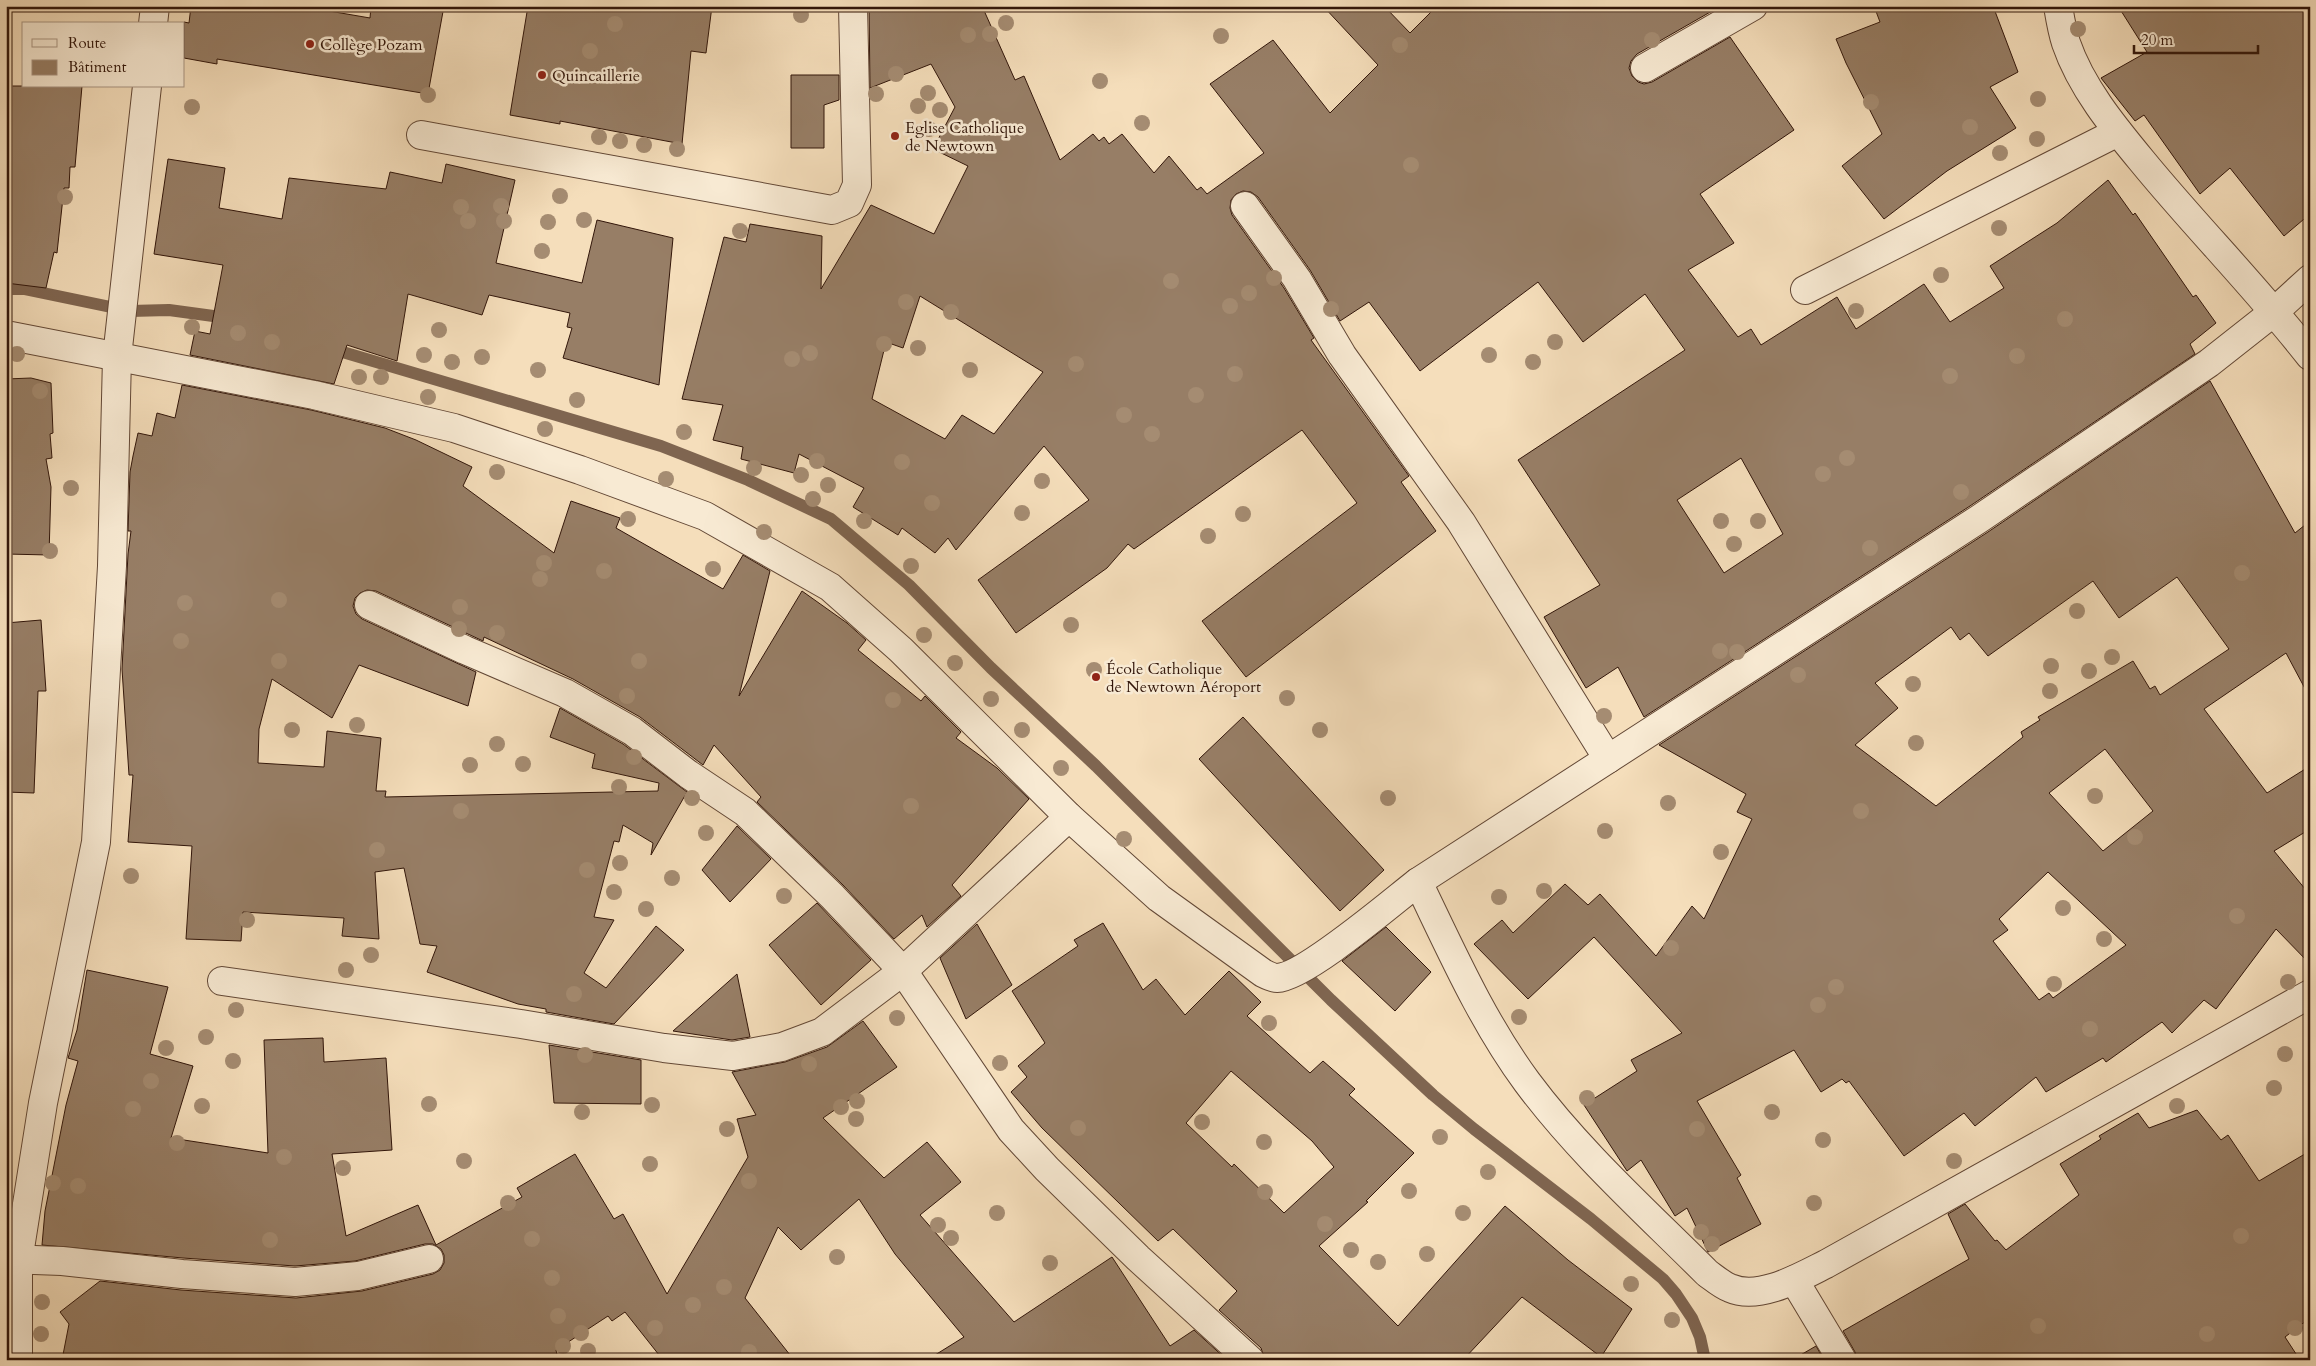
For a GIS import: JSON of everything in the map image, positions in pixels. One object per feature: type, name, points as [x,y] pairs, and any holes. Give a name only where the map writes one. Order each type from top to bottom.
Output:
[{"type":"street","points":[[154,22],[155,6]]},
{"type":"street","points":[[421,135],[832,210],[849,203],[857,185],[853,6]]},
{"type":"street","points":[[1645,68],[1753,6]]},
{"type":"street","points":[[2058,6],[2066,44],[2085,83],[2118,132],[2166,191],[2275,310],[2310,356]]},
{"type":"street","points":[[18,1360],[12,1260],[96,842],[112,566],[118,350],[147,88]]},
{"type":"street","points":[[1805,290],[2118,132]]},
{"type":"street","points":[[1245,206],[1297,279],[1342,355],[1461,522],[1608,759]]},
{"type":"street","points":[[6,335],[118,350],[454,428],[580,470],[705,516],[830,587],[901,650],[1069,817],[1159,898],[1263,974],[1277,978],[1302,968],[1339,943],[1418,882],[1979,519],[2209,363],[2310,279]]},
{"type":"street","points":[[369,605],[465,650],[566,693],[632,731],[688,774],[745,812],[825,890],[903,971],[1011,1130],[1138,1258],[1250,1360]]},
{"type":"street","points":[[222,980],[521,1024],[664,1048],[733,1056],[782,1047],[822,1032],[903,971],[1069,817]]},
{"type":"street","points":[[1418,882],[1483,1015],[1526,1081],[1566,1132],[1707,1273],[1730,1288],[1753,1293],[1794,1280],[2310,994]]},
{"type":"street","points":[[12,1260],[62,1261],[182,1274],[295,1282],[358,1276],[429,1259]]},
{"type":"street","points":[[1794,1280],[1842,1360]]},
{"type":"building","name":"Collège Pozam","points":[[191,6],[300,6],[370,18],[371,6],[444,6],[428,94],[217,59],[217,64],[185,58],[185,22],[189,23]]},
{"type":"building","points":[[528,6],[712,6],[706,53],[691,51],[682,144],[560,121],[560,124],[510,115]]},
{"type":"building","points":[[869,6],[982,6],[1015,80],[1024,76],[1060,160],[1093,134],[1099,141],[1104,137],[1109,144],[1122,134],[1154,173],[1169,156],[1197,190],[1201,187],[1207,194],[1264,153],[1210,84],[1273,40],[1330,113],[1378,65],[1323,6],[1384,6],[1410,33],[1437,6],[1709,6],[1712,11],[1637,54],[1631,61],[1629,68],[1632,76],[1638,82],[1644,84],[1652,82],[1730,37],[1794,130],[1700,194],[1734,243],[1688,270],[1738,337],[1751,329],[1761,345],[1837,297],[1856,329],[1924,284],[1950,322],[2004,288],[1990,266],[2057,223],[2108,180],[2133,215],[2135,213],[2193,297],[2196,295],[2216,323],[2190,344],[2195,354],[1970,506],[1644,717],[1618,667],[1586,688],[1544,617],[1600,585],[1518,460],[1685,350],[1645,294],[1583,342],[1538,282],[1420,371],[1369,302],[1340,321],[1310,270],[1258,197],[1251,192],[1243,191],[1236,194],[1231,200],[1230,208],[1232,215],[1284,288],[1314,338],[1311,340],[1409,476],[1401,482],[1436,531],[1246,677],[1202,621],[1357,503],[1302,430],[1134,549],[1128,544],[1107,568],[1016,633],[978,580],[1089,500],[1044,446],[956,550],[948,538],[935,553],[902,528],[898,535],[853,507],[864,488],[799,454],[794,473],[741,459],[743,447],[713,440],[723,405],[682,399],[724,237],[746,242],[750,224],[822,236],[821,289],[871,205],[934,234],[968,166],[933,149],[955,107],[931,64],[870,88]],"holes":[[[920,296],[1043,372],[994,434],[962,415],[945,439],[872,399],[886,342],[903,348]],[[1741,458],[1783,534],[1724,573],[1677,500]]]},
{"type":"building","points":[[1874,6],[1993,6],[2018,72],[1990,87],[2016,128],[1947,171],[1884,219],[1842,166],[1882,134],[1836,39],[1880,22]]},
{"type":"building","points":[[2118,6],[2310,6],[2310,214],[2284,236],[2230,168],[2200,194],[2144,115],[2135,121],[2101,78],[2147,52]]},
{"type":"building","points":[[791,75],[839,75],[839,100],[824,105],[824,148],[791,148]]},
{"type":"building","points":[[6,86],[22,86],[22,88],[82,88],[75,167],[70,167],[69,188],[64,188],[57,253],[54,252],[46,288],[6,283]]},
{"type":"building","points":[[168,159],[225,168],[219,208],[282,219],[289,178],[386,189],[390,172],[442,183],[446,164],[515,180],[496,263],[582,283],[597,220],[673,238],[659,385],[563,358],[572,328],[567,327],[570,313],[489,295],[482,315],[408,294],[397,361],[347,345],[334,384],[190,355],[195,331],[210,334],[223,265],[154,254]]},
{"type":"building","points":[[31,378],[51,383],[53,433],[50,434],[52,458],[46,459],[51,487],[49,555],[6,554],[6,379]]},
{"type":"building","points":[[2210,381],[2295,533],[2310,521],[2310,698],[2286,653],[2204,709],[2267,793],[2310,766],[2310,829],[2274,851],[2310,895],[2310,964],[2276,929],[2216,1009],[2204,1000],[2172,1033],[2162,1022],[2106,1062],[2103,1058],[2046,1092],[2036,1077],[1975,1126],[1964,1113],[1904,1156],[1849,1081],[1846,1083],[1842,1079],[1821,1092],[1794,1050],[1697,1101],[1741,1175],[1737,1178],[1761,1224],[1708,1252],[1687,1208],[1675,1216],[1641,1160],[1627,1171],[1584,1105],[1637,1071],[1631,1060],[1682,1033],[1594,937],[1528,999],[1474,944],[1502,920],[1513,933],[1565,884],[1588,905],[1600,894],[1656,956],[1692,906],[1704,919],[1752,819],[1737,812],[1746,794],[1659,745],[1988,532]],"holes":[[[2177,577],[2229,649],[2160,695],[2155,686],[2150,689],[2133,661],[2038,717],[2040,720],[2021,732],[2023,737],[1936,806],[1855,745],[1898,708],[1875,683],[1951,627],[1960,640],[1969,633],[1988,656],[2093,581],[2119,618]],[[2105,749],[2153,811],[2103,851],[2049,793]],[[2048,872],[2126,945],[2053,998],[2049,993],[2039,1000],[1993,941],[2008,930],[1999,919]]]},
{"type":"building","points":[[182,385],[311,410],[385,428],[416,440],[472,467],[463,486],[554,553],[571,501],[620,518],[616,528],[723,589],[743,555],[770,571],[739,696],[802,591],[847,623],[866,640],[858,650],[921,701],[925,696],[961,732],[956,738],[997,768],[1029,799],[952,885],[961,896],[927,927],[922,915],[894,939],[843,885],[757,802],[761,797],[714,745],[703,765],[640,717],[573,679],[484,637],[483,641],[376,591],[367,590],[355,598],[353,606],[356,614],[362,619],[476,672],[468,706],[359,665],[332,718],[272,679],[259,729],[258,763],[324,767],[327,731],[381,738],[376,791],[386,791],[385,797],[658,791],[659,783],[592,768],[595,754],[550,737],[560,708],[623,744],[687,792],[651,855],[653,843],[623,825],[619,842],[614,841],[594,917],[614,920],[584,973],[606,988],[656,926],[684,950],[614,1024],[546,1012],[546,1009],[518,1004],[427,972],[437,946],[420,944],[404,868],[375,872],[379,939],[342,936],[344,918],[243,912],[241,941],[186,939],[192,846],[128,842],[133,775],[129,775],[122,669],[131,531],[128,531],[130,472],[133,456],[138,433],[152,436],[157,413],[175,418]]},
{"type":"building","points":[[41,620],[46,691],[38,691],[34,793],[6,792],[6,623]]},
{"type":"building","points":[[1243,717],[1384,870],[1340,911],[1199,759]]},
{"type":"building","points":[[737,826],[771,859],[730,902],[702,870]]},
{"type":"building","points":[[817,903],[871,960],[821,1005],[769,945]]},
{"type":"building","points":[[1103,923],[1143,990],[1156,979],[1185,1015],[1229,971],[1261,1002],[1247,1016],[1310,1073],[1323,1061],[1355,1089],[1349,1095],[1414,1153],[1366,1201],[1368,1202],[1319,1246],[1398,1326],[1505,1206],[1568,1260],[1632,1309],[1601,1357],[1522,1297],[1463,1360],[1265,1360],[1261,1348],[1219,1310],[1237,1291],[1173,1229],[1158,1241],[1042,1128],[1011,1092],[1027,1077],[1018,1066],[1045,1043],[1012,991],[1078,946],[1074,940]],"holes":[[[1231,1071],[1312,1141],[1334,1167],[1284,1213],[1234,1164],[1232,1167],[1186,1123]]]},
{"type":"building","points":[[977,924],[1012,985],[966,1019],[940,958]]},
{"type":"building","points":[[1386,927],[1431,972],[1395,1011],[1342,961]]},
{"type":"building","points":[[87,970],[168,987],[150,1054],[193,1066],[171,1138],[268,1153],[264,1040],[323,1038],[324,1062],[386,1058],[392,1150],[332,1154],[346,1236],[418,1205],[436,1245],[522,1197],[517,1188],[575,1154],[614,1219],[623,1214],[667,1294],[748,1157],[737,1119],[756,1115],[732,1072],[785,1062],[827,1047],[863,1021],[897,1067],[823,1118],[884,1178],[927,1142],[961,1182],[920,1215],[1014,1322],[1112,1257],[1170,1346],[1194,1330],[1227,1360],[927,1360],[964,1337],[895,1254],[859,1199],[801,1250],[778,1227],[745,1298],[794,1360],[663,1360],[625,1312],[612,1321],[608,1316],[556,1350],[558,1360],[62,1360],[69,1324],[60,1312],[100,1281],[181,1290],[296,1298],[362,1291],[433,1274],[440,1270],[444,1263],[444,1255],[441,1249],[433,1244],[425,1244],[355,1261],[295,1266],[42,1245],[45,1211],[66,1105],[78,1061],[68,1058],[77,1030]]},
{"type":"building","points":[[737,974],[750,1037],[732,1040],[673,1031]]},
{"type":"building","points":[[549,1045],[641,1060],[641,1104],[554,1103]]},
{"type":"building","points":[[2197,1110],[2221,1140],[2228,1135],[2259,1181],[2310,1151],[2310,1318],[2285,1337],[2300,1360],[1858,1360],[1843,1331],[1969,1259],[1948,1214],[1965,1204],[1995,1241],[1997,1240],[2006,1250],[2079,1195],[2060,1164],[2101,1139],[2099,1136],[2138,1113],[2149,1128]]},
{"type":"building","points":[[1816,1346],[1824,1360],[1792,1360]]},
{"type":"waterway","points":[[6,289],[24,289],[130,311],[169,310],[228,318]]},
{"type":"waterway","points":[[329,348],[661,446],[748,480],[831,519],[909,585],[991,668],[1096,766],[1331,1000],[1433,1095],[1591,1219],[1663,1279],[1692,1318],[1700,1337],[1705,1360]]},
{"type":"place","name":"Collège Pozam","points":[[310,44]]},
{"type":"place","name":"Quincaillerie","points":[[542,75]]},
{"type":"place","name":"Eglise Catholique de Newtown","points":[[895,136]]},
{"type":"place","name":"École Catholique de Newtown Aéroport","points":[[1096,677]]}]
